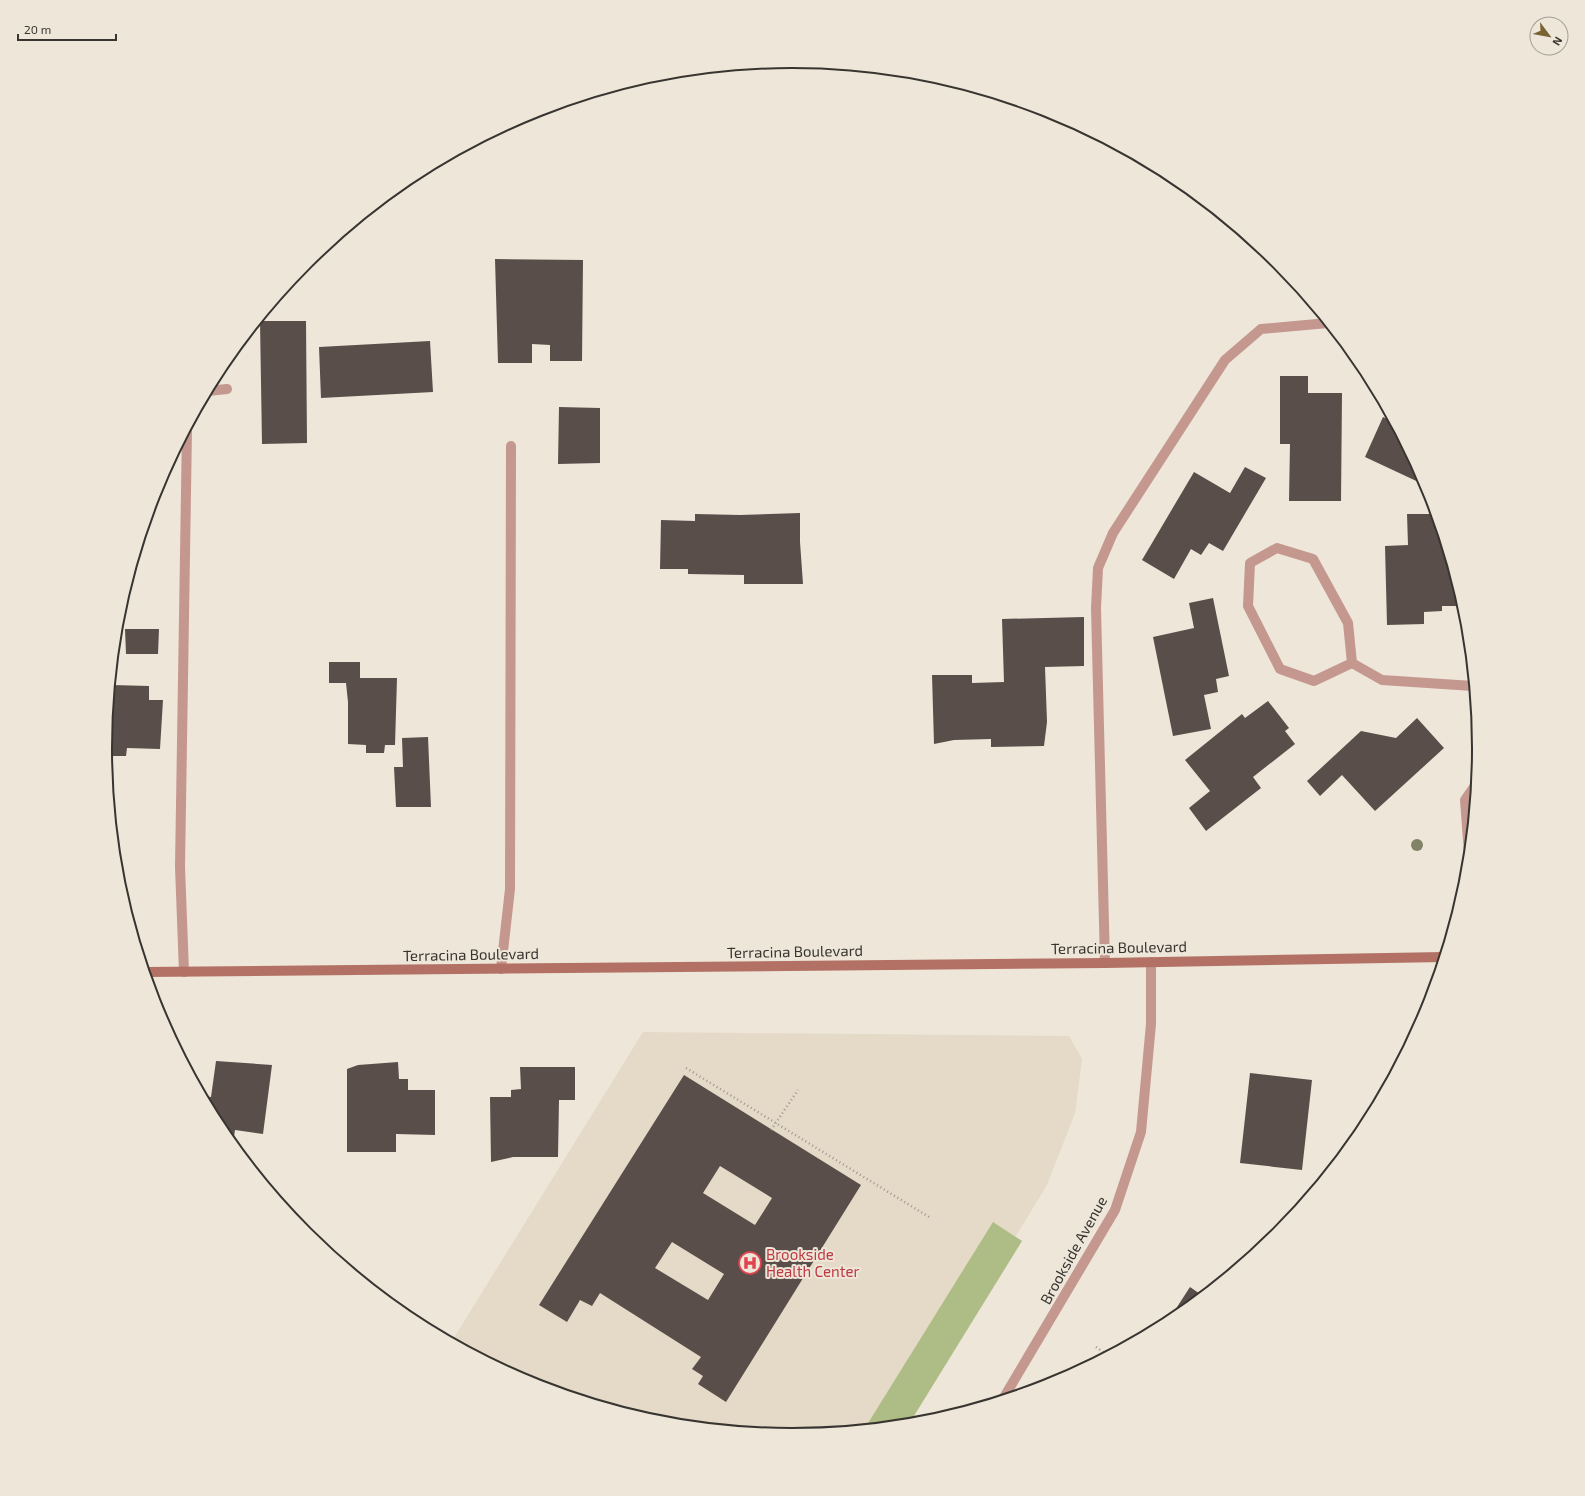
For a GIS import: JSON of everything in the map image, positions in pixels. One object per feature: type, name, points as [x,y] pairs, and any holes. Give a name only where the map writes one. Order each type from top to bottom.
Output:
[{"type":"main road","name":"Terracina Boulevard","points":[[151,972],[1105,963],[1439,956]]},
{"type":"street","points":[[1105,963],[1096,608],[1098,568],[1113,533],[1225,360],[1261,329],[1323,323]]},
{"type":"street","points":[[215,390],[227,389]]},
{"type":"street","points":[[184,972],[180,867],[187,440]]},
{"type":"street","points":[[501,969],[510,889],[511,446]]},
{"type":"street","points":[[1277,548],[1313,559],[1348,622],[1352,663],[1314,681],[1280,669],[1248,606],[1250,563],[1277,548]]},
{"type":"street","points":[[1352,663],[1382,680],[1469,686]]},
{"type":"street","points":[[1468,830],[1466,800],[1471,792]]},
{"type":"street","name":"Brookside Avenue","points":[[1006,1394],[1115,1210],[1141,1132],[1151,1024],[1151,962]]},
{"type":"path","points":[[686,1068],[929,1217]]},
{"type":"path","points":[[771,1130],[798,1090]]},
{"type":"path","points":[[1096,1347],[1104,1352]]},
{"type":"shaded area","name":"Brookside Health Center","points":[[643,1032],[1069,1036],[1082,1059],[1075,1113],[1047,1185],[905,1418],[837,1427],[792,1428],[748,1427],[660,1415],[617,1405],[574,1392],[532,1376],[492,1358],[454,1338]]},
{"type":"green space","points":[[993,1222],[1022,1241],[913,1417],[868,1424]]},
{"type":"building","points":[[495,259],[583,260],[582,361],[550,361],[550,345],[532,344],[532,363],[498,363]]},
{"type":"building","points":[[264,321],[306,321],[307,443],[262,444],[260,325]]},
{"type":"building","points":[[430,341],[433,392],[321,398],[319,347]]},
{"type":"building","points":[[1280,376],[1308,376],[1308,393],[1342,393],[1341,501],[1289,501],[1290,444],[1280,444]]},
{"type":"building","points":[[559,407],[600,408],[600,463],[558,464]]},
{"type":"building","points":[[1383,417],[1387,419],[1418,482],[1365,457]]},
{"type":"building","points":[[1245,467],[1266,478],[1223,551],[1209,543],[1201,555],[1191,549],[1174,579],[1142,560],[1194,472],[1230,493]]},
{"type":"building","points":[[800,513],[800,542],[803,584],[744,584],[744,575],[688,574],[688,569],[660,569],[661,520],[695,521],[695,514],[740,515]]},
{"type":"building","points":[[1407,514],[1431,514],[1449,572],[1456,606],[1442,606],[1442,611],[1424,612],[1424,624],[1387,625],[1385,546],[1408,545]]},
{"type":"building","points":[[1213,598],[1229,676],[1216,679],[1218,692],[1204,695],[1211,729],[1173,736],[1153,637],[1194,628],[1189,603]]},
{"type":"building","points":[[1084,617],[1084,666],[1045,667],[1047,722],[1044,746],[991,747],[991,739],[954,740],[934,744],[932,675],[972,675],[972,683],[1004,682],[1002,619]]},
{"type":"building","points":[[125,629],[159,629],[158,654],[126,654]]},
{"type":"building","points":[[329,662],[360,662],[360,678],[397,678],[395,745],[385,745],[384,753],[366,753],[366,745],[348,744],[348,702],[346,683],[329,683]]},
{"type":"building","points":[[116,685],[149,686],[149,700],[163,700],[160,749],[127,748],[126,756],[112,756]]},
{"type":"building","points":[[1268,701],[1289,728],[1285,731],[1295,744],[1253,777],[1261,788],[1206,831],[1189,808],[1210,791],[1185,760],[1242,714],[1245,718]]},
{"type":"building","points":[[1417,718],[1444,748],[1375,811],[1342,775],[1320,796],[1307,781],[1361,731],[1396,738]]},
{"type":"building","points":[[428,737],[431,807],[396,807],[394,767],[403,767],[402,738]]},
{"type":"building","points":[[216,1061],[272,1065],[263,1134],[235,1130],[234,1136],[209,1097],[211,1097]]},
{"type":"building","points":[[398,1062],[399,1079],[408,1079],[408,1090],[435,1090],[435,1135],[396,1134],[396,1152],[347,1152],[347,1069],[358,1065]]},
{"type":"building","points":[[520,1067],[575,1067],[575,1100],[559,1100],[558,1157],[513,1157],[491,1162],[490,1097],[511,1097],[511,1090],[521,1089]]},
{"type":"building","points":[[1250,1073],[1312,1080],[1302,1170],[1240,1163]]},
{"type":"building","points":[[684,1075],[861,1185],[726,1402],[698,1384],[703,1376],[692,1369],[701,1357],[600,1293],[592,1306],[580,1300],[567,1322],[539,1305]],"holes":[[[720,1166],[772,1198],[755,1225],[703,1193]],[[672,1242],[724,1274],[708,1300],[655,1268]]]},
{"type":"building","points":[[1190,1287],[1198,1293],[1176,1309]]},
{"type":"place","name":"Brookside Health Center","points":[[750,1263]]}]
